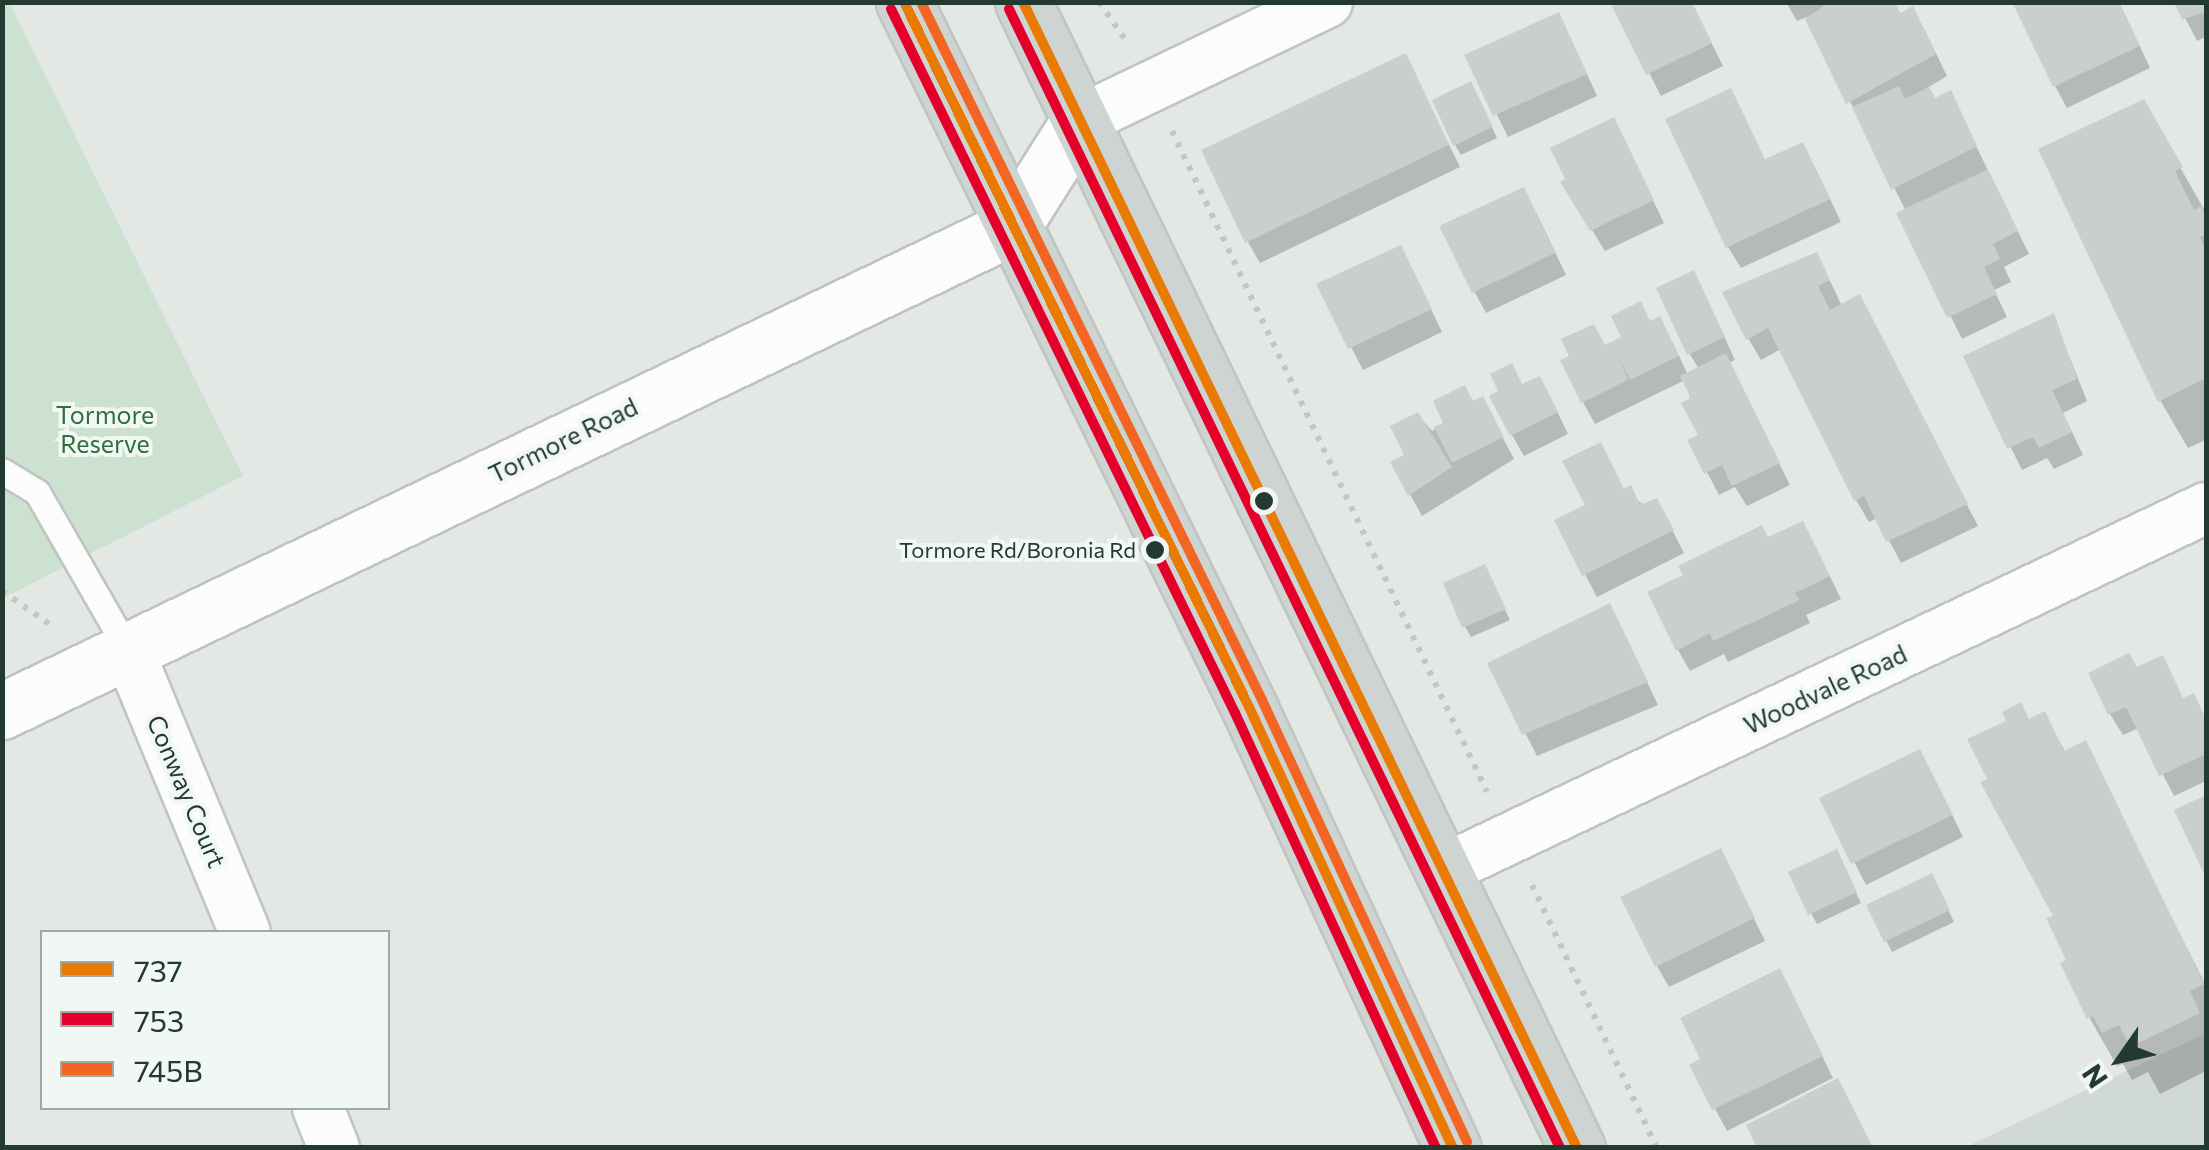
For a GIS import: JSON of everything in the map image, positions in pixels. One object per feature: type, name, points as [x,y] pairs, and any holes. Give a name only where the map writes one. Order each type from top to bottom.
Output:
[{"type":"main road","points":[[904,2],[1249,707],[1453,1148]]},
{"type":"main road","points":[[1023,2],[1577,1148]]},
{"type":"street","points":[[1012,227],[1079,121],[1327,2]]},
{"type":"street","name":"Tormore Road","points":[[2,710],[1012,227]]},
{"type":"street","name":"Woodvale Road","points":[[1443,870],[2206,508]]},
{"type":"street","name":"Conway Court","points":[[128,650],[244,930]]},
{"type":"street","points":[[319,1110],[334,1148]]},
{"type":"lane","points":[[2,471],[37,492],[128,650]]},
{"type":"path","points":[[1099,2],[1119,26]]},
{"type":"path","points":[[1108,2],[1130,50]]},
{"type":"path","points":[[1164,116],[1489,796]]},
{"type":"path","points":[[2,591],[52,625]]},
{"type":"path","points":[[1528,877],[1657,1148]]},
{"type":"shaded area","points":[[2206,1033],[2206,1147],[1966,1147]]},
{"type":"green space","name":"Tormore Reserve","points":[[9,2],[243,476],[3,598],[2,3]]},
{"type":"building","points":[[1610,2],[1692,2],[1712,43],[1646,75]]},
{"type":"building","points":[[1829,2],[1895,2],[1900,13],[1913,6],[1936,54],[1846,104],[1805,19]]},
{"type":"building","points":[[2012,2],[2119,2],[2140,46],[2053,87]]},
{"type":"building","points":[[2174,2],[2206,2],[2206,21],[2203,12],[2182,20]]},
{"type":"building","points":[[1559,12],[1587,74],[1493,116],[1464,55]]},
{"type":"building","points":[[1406,53],[1449,145],[1245,243],[1201,150]]},
{"type":"building","points":[[1471,81],[1493,127],[1453,146],[1432,100]]},
{"type":"building","points":[[1899,86],[1905,99],[1929,87],[1935,98],[1951,90],[1977,146],[1891,190],[1852,107]]},
{"type":"building","points":[[1731,88],[1765,159],[1803,142],[1830,199],[1726,248],[1665,119]]},
{"type":"building","points":[[2144,99],[2183,167],[2175,171],[2194,210],[2201,206],[2206,218],[2206,234],[2200,237],[2206,251],[2206,378],[2158,402],[2038,149]]},
{"type":"building","points":[[1614,117],[1654,200],[1590,231],[1560,182],[1565,179],[1550,148]]},
{"type":"building","points":[[1988,169],[2018,231],[1993,244],[2000,259],[1984,267],[1997,294],[1947,318],[1896,213]]},
{"type":"building","points":[[1524,187],[1555,253],[1472,293],[1439,226]]},
{"type":"building","points":[[1401,245],[1432,309],[1348,349],[1316,284]]},
{"type":"building","points":[[1817,252],[1830,280],[1818,286],[1830,310],[1860,294],[1968,504],[1886,542],[1864,496],[1854,501],[1768,328],[1746,340],[1722,292]]},
{"type":"building","points":[[1694,270],[1725,337],[1687,355],[1656,288]]},
{"type":"building","points":[[1641,301],[1650,321],[1660,316],[1679,356],[1630,380],[1619,358],[1628,380],[1581,403],[1560,360],[1569,356],[1561,339],[1594,324],[1605,345],[1621,337],[1611,316]]},
{"type":"building","points":[[2054,313],[2077,379],[2052,390],[2072,432],[2039,448],[2033,437],[2007,449],[1963,356]]},
{"type":"building","points":[[1726,353],[1780,463],[1732,486],[1722,465],[1704,474],[1687,440],[1698,435],[1681,403],[1691,398],[1680,376]]},
{"type":"building","points":[[1512,363],[1522,384],[1540,376],[1558,412],[1510,436],[1489,396],[1498,391],[1490,374]]},
{"type":"building","points":[[1465,385],[1473,401],[1483,396],[1504,437],[1452,463],[1434,427],[1443,423],[1433,401]]},
{"type":"building","points":[[1418,412],[1452,467],[1408,496],[1390,462],[1404,455],[1390,426]]},
{"type":"building","points":[[1601,442],[1624,489],[1631,485],[1640,505],[1657,498],[1674,530],[1582,576],[1554,520],[1585,505],[1562,461]]},
{"type":"building","points":[[1803,521],[1830,576],[1795,593],[1800,600],[1713,641],[1710,633],[1676,651],[1647,592],[1683,575],[1678,566],[1762,525],[1768,537]]},
{"type":"building","points":[[1485,564],[1506,609],[1462,628],[1443,583]]},
{"type":"building","points":[[1610,603],[1648,682],[1522,735],[1487,663]]},
{"type":"building","points":[[2129,653],[2137,667],[2163,655],[2183,698],[2194,693],[2206,719],[2206,754],[2159,776],[2126,707],[2108,715],[2088,673]]},
{"type":"building","points":[[2021,702],[2029,719],[2045,711],[2064,751],[2086,740],[2204,984],[2190,991],[2200,1013],[2130,1047],[2119,1025],[2102,1033],[2093,1016],[2087,1019],[2060,963],[2066,960],[2046,918],[2053,916],[1980,782],[1987,779],[1967,739],[2006,721],[2002,712]]},
{"type":"building","points":[[1920,749],[1953,815],[1851,864],[1819,798]]},
{"type":"building","points":[[2206,795],[2206,878],[2174,810]]},
{"type":"building","points":[[1721,848],[1755,918],[1655,967],[1620,897]]},
{"type":"building","points":[[1837,849],[1857,892],[1808,915],[1788,872]]},
{"type":"building","points":[[1932,873],[1950,910],[1884,942],[1866,905]]},
{"type":"building","points":[[1780,968],[1823,1056],[1712,1110],[1689,1065],[1700,1059],[1680,1018]]},
{"type":"building","points":[[1838,1078],[1873,1148],[1757,1148],[1746,1125]]},
{"type":"transit line","name":"737","points":[[904,2],[1249,707],[1453,1148]]},
{"type":"transit line","name":"745B","points":[[921,2],[1262,700],[1467,1142]]},
{"type":"transit line","name":"737","points":[[1023,2],[1577,1148]]},
{"type":"transit line","name":"753","points":[[891,9],[1235,713],[1436,1148]]},
{"type":"transit line","name":"753","points":[[1009,9],[1560,1148]]},
{"type":"place","name":"Tormore Rd/Boronia Rd","points":[[1155,550]]}]
